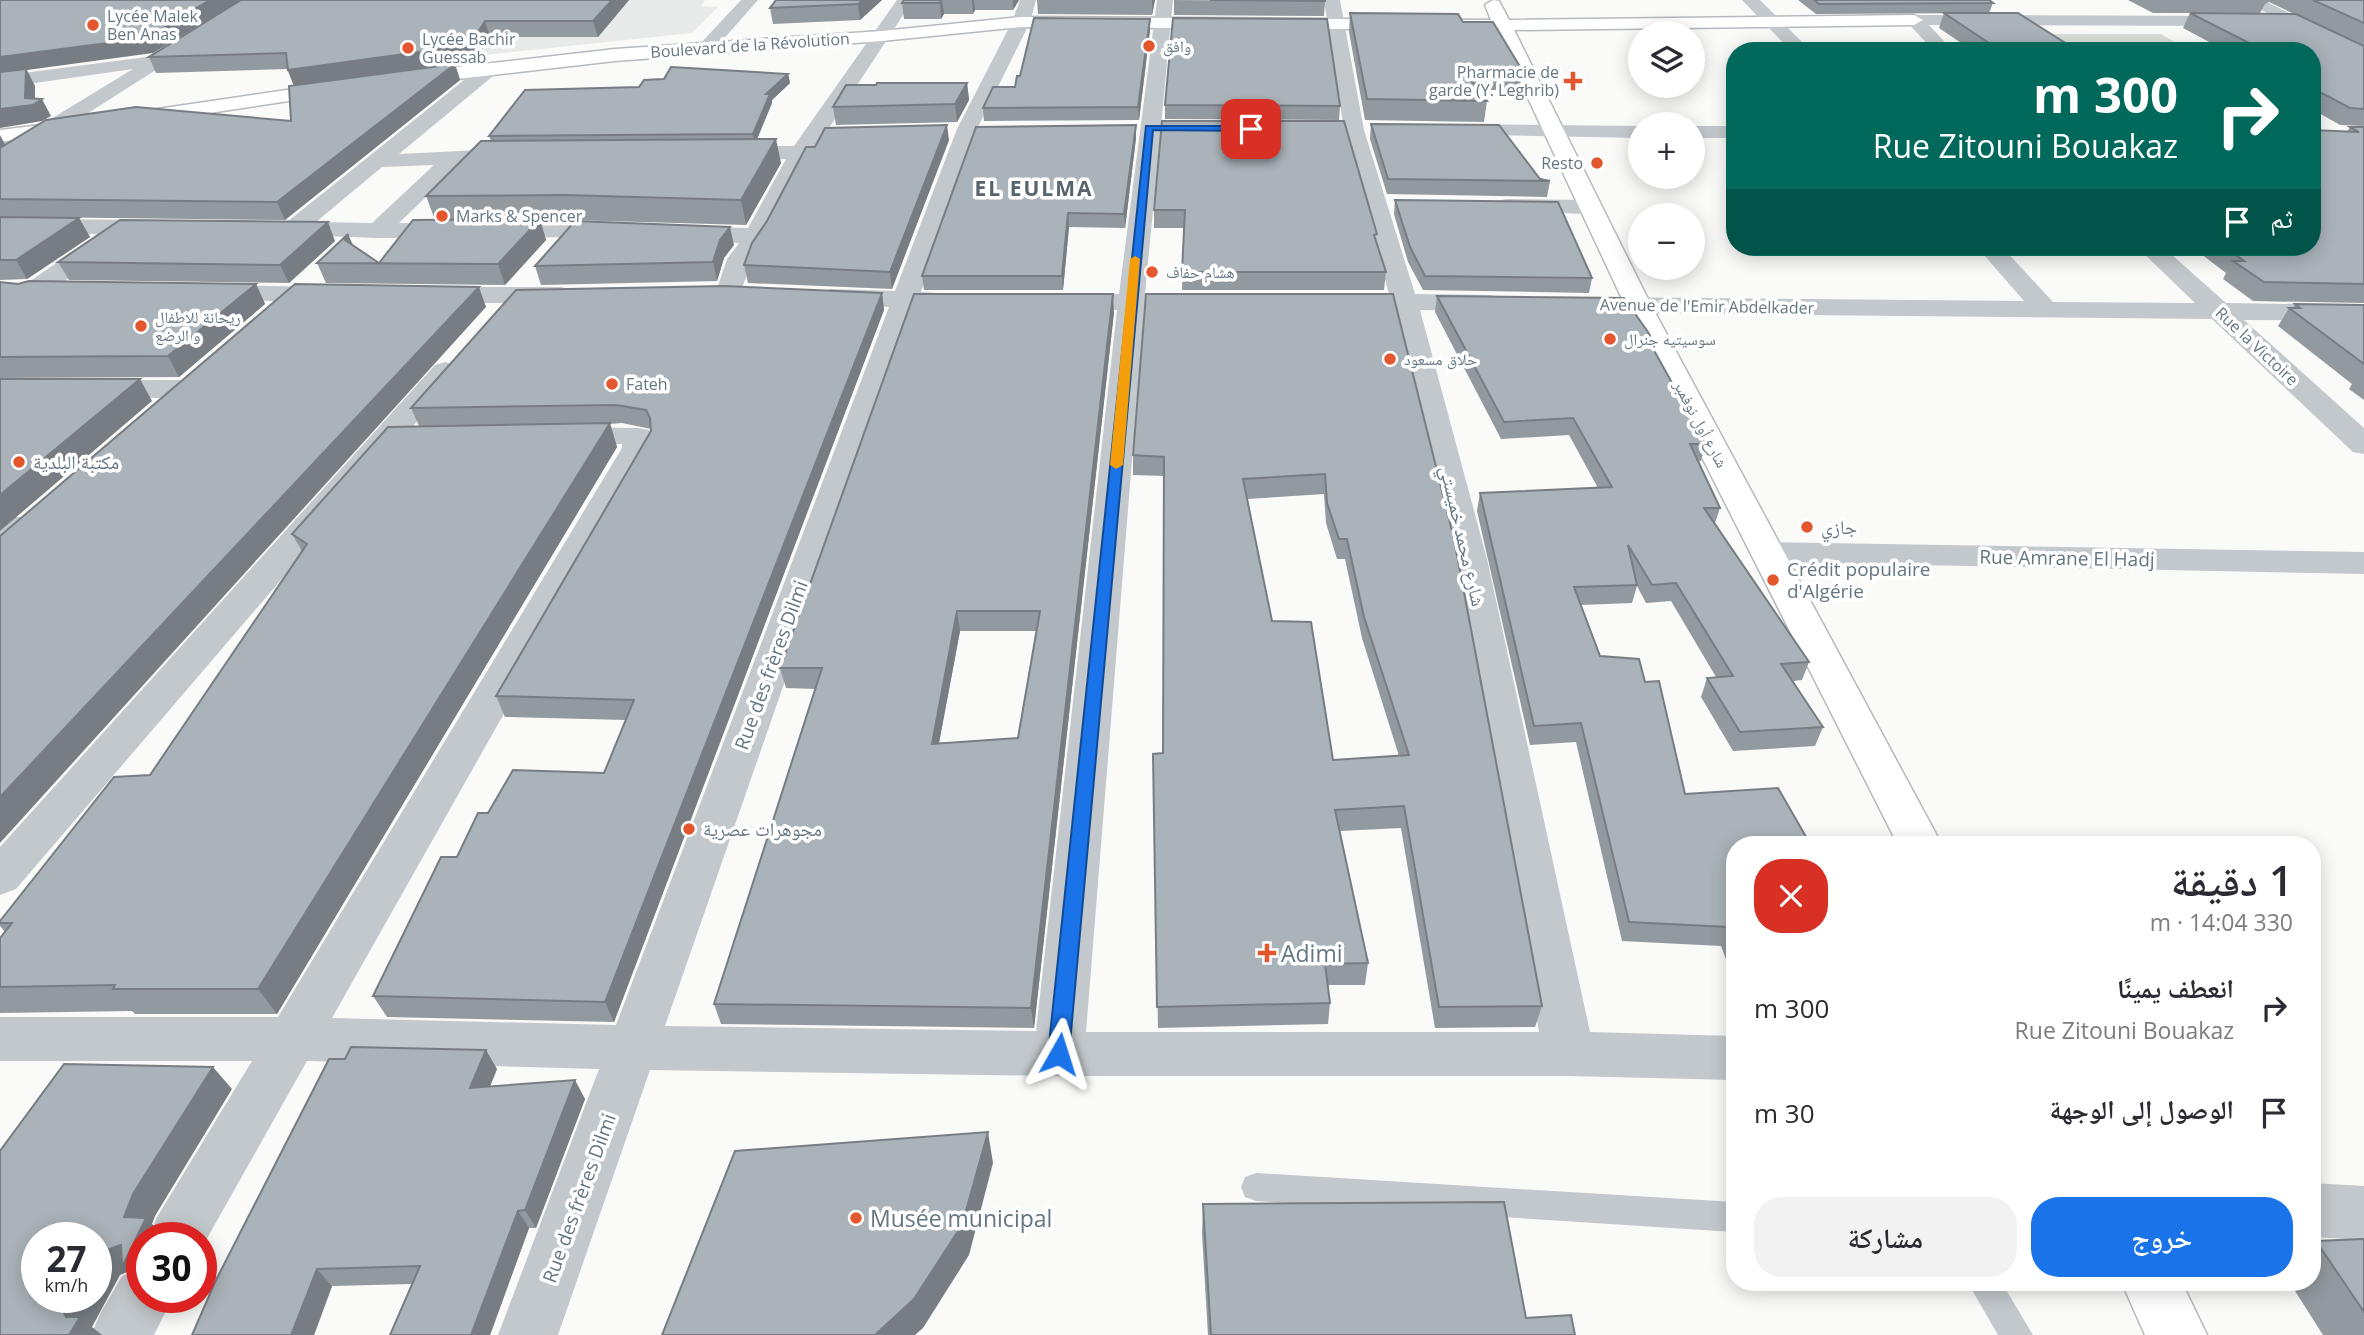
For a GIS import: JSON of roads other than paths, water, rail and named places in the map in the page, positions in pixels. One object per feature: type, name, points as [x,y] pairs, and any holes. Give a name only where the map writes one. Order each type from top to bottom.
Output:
[{"type":"main road","points":[[1891,0],[1913,20]]},
{"type":"main road","name":"Boulevard de la Révolution","points":[[390,82],[491,68],[707,47],[882,36],[1025,11],[1497,13],[1770,20],[1913,20]]},
{"type":"main road","name":"شارع أول نوفمبر","points":[[1497,13],[1588,207],[1915,836]]},
{"type":"main road","points":[[118,121],[363,85]]},
{"type":"main road","points":[[0,136],[90,125]]},
{"type":"main road","points":[[2155,1291],[2177,1335]]},
{"type":"street","points":[[0,159],[258,0]]},
{"type":"street","points":[[707,47],[750,0]]},
{"type":"street","points":[[729,292],[740,259],[756,236],[800,152],[905,0]]},
{"type":"street","points":[[1749,0],[1793,42]]},
{"type":"street","points":[[2250,0],[2364,57]]},
{"type":"street","name":"Rue des frères Dilmi","points":[[528,1335],[967,130],[1025,11]]},
{"type":"street","points":[[1059,1054],[1131,302],[1153,128],[1164,11]]},
{"type":"street","name":"شارع محمد خميستي","points":[[1335,12],[1354,130],[1388,204],[1405,301],[1470,559],[1569,1054]]},
{"type":"street","points":[[1913,20],[2289,21]]},
{"type":"street","points":[[1913,20],[1935,42]]},
{"type":"street","points":[[0,82],[163,59]]},
{"type":"street","points":[[293,229],[491,68]]},
{"type":"street","points":[[1433,130],[1628,131]]},
{"type":"street","points":[[814,135],[898,132]]},
{"type":"street","points":[[1705,132],[1726,132]]},
{"type":"street","points":[[702,153],[800,152]]},
{"type":"street","points":[[378,161],[545,155]]},
{"type":"street","points":[[265,321],[453,159]]},
{"type":"street","points":[[1481,205],[1588,207]]},
{"type":"street","points":[[0,226],[181,227]]},
{"type":"street","points":[[0,314],[126,226]]},
{"type":"street","points":[[251,229],[637,232]]},
{"type":"street","points":[[503,306],[572,230]]},
{"type":"street","points":[[664,233],[756,236]]},
{"type":"street","points":[[1997,256],[2044,308]]},
{"type":"street","name":"Rue la Victoire","points":[[2159,256],[2364,445]]},
{"type":"street","points":[[0,290],[75,291]]},
{"type":"street","points":[[185,293],[363,295]]},
{"type":"street","points":[[702,293],[756,294]]},
{"type":"street","points":[[403,295],[503,306],[579,295]]},
{"type":"street","points":[[810,296],[905,301],[985,301]]},
{"type":"street","points":[[1322,301],[1514,303]]},
{"type":"street","points":[[1038,302],[1227,302]]},
{"type":"street","name":"Avenue de l'Emir Abdelkader","points":[[1569,304],[2364,313]]},
{"type":"street","points":[[0,877],[467,347]]},
{"type":"street","points":[[0,389],[195,381],[154,417]]},
{"type":"street","points":[[186,1222],[638,448],[638,437],[622,435],[539,436]]},
{"type":"street","points":[[386,439],[428,438]]},
{"type":"street","points":[[0,552],[26,521]]},
{"type":"street","name":"Rue Amrane El Hadj","points":[[1769,552],[2364,563]]},
{"type":"street","points":[[0,1039],[292,1038],[634,1048],[1059,1054],[1569,1054],[1726,1058]]},
{"type":"street","points":[[2321,1211],[2364,1213]]},
{"type":"street","points":[[121,1335],[134,1313]]},
{"type":"lane","points":[[1256,1187],[1726,1216]]},
{"type":"lane","points":[[1989,1291],[2017,1335]]},
{"type":"place","name":"Lycée Malek Ben Anas","points":[[93,25]]},
{"type":"place","name":"وافق","points":[[1149,46]]},
{"type":"place","name":"Lycée Bachir Guessab","points":[[408,48]]},
{"type":"place","name":"Pharmacie de garde (Y. Leghrib)","points":[[1573,81]]},
{"type":"place","name":"Resto","points":[[1597,163]]},
{"type":"place","name":"Marks & Spencer","points":[[442,216]]},
{"type":"place","name":"هشام حفاف","points":[[1152,272]]},
{"type":"place","name":"ريحانة للاطفال و الرضع","points":[[141,326]]},
{"type":"place","name":"سوسيتيه جنرال","points":[[1610,339]]},
{"type":"place","name":"حلاق مسعود","points":[[1390,359]]},
{"type":"place","name":"Fateh","points":[[612,384]]},
{"type":"place","name":"مكتبة البلدية","points":[[19,462]]},
{"type":"place","name":"جازي","points":[[1807,527]]},
{"type":"place","name":"Crédit populaire d'Algérie","points":[[1773,580]]},
{"type":"place","name":"مجوهرات عصرية","points":[[689,829]]},
{"type":"place","name":"Adimi","points":[[1267,953]]},
{"type":"place","name":"Musée municipal","points":[[856,1218]]},
{"type":"district","name":"EL EULMA","points":[[1034,188]]}]
